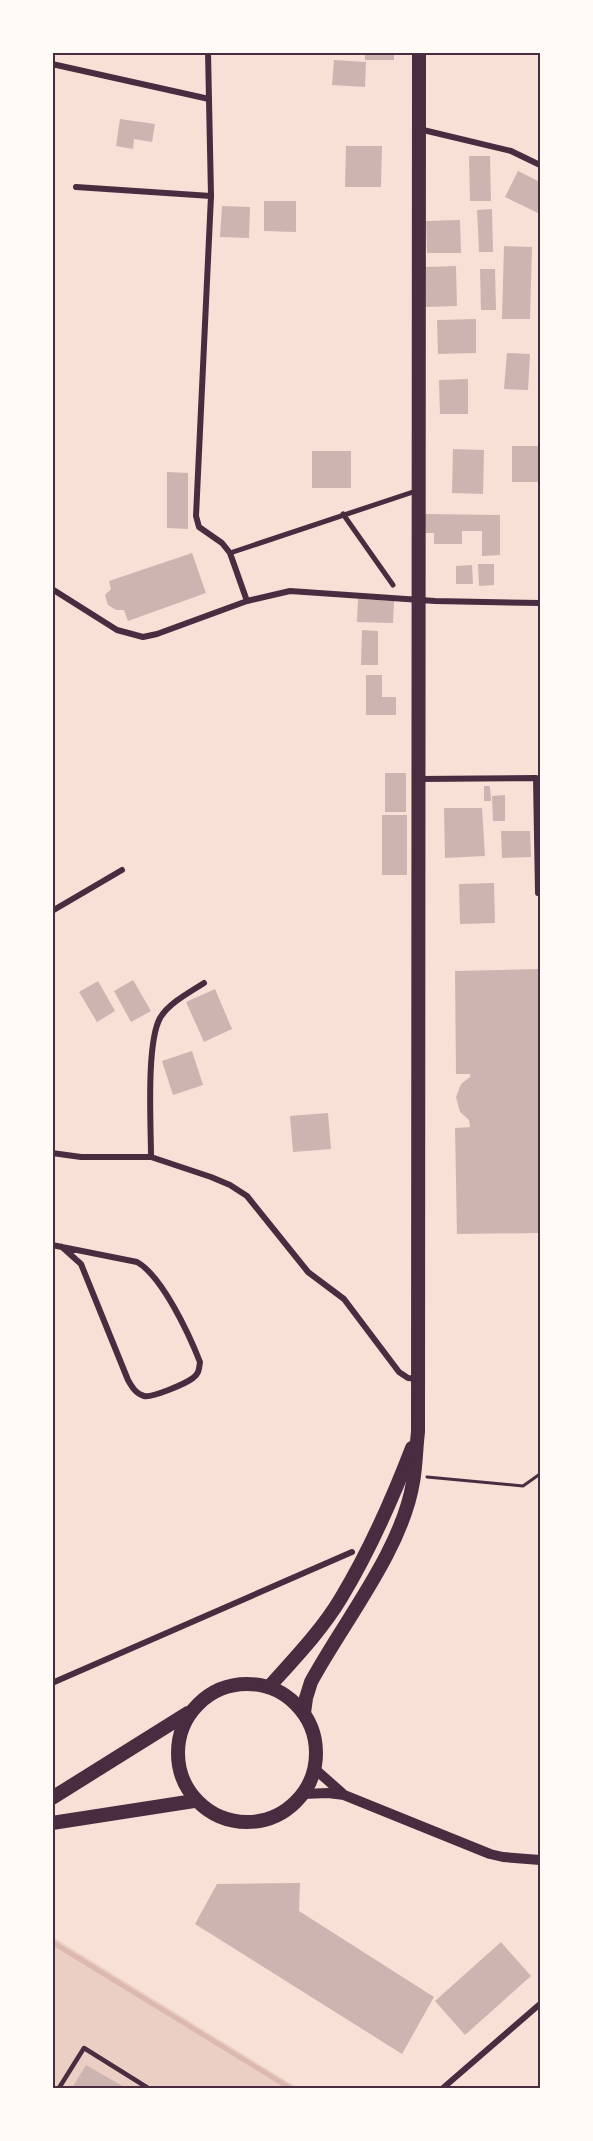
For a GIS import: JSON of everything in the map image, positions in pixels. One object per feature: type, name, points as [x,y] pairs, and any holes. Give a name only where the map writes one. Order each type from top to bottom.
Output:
[{"type":"main road","points":[[304,1713],[311,1682],[383,1560],[405,1512],[414,1476],[418,1432],[419,52]]},
{"type":"main road","points":[[269,1687],[297,1656],[341,1598],[376,1535],[418,1432]]},
{"type":"main road","points":[[52,1798],[188,1713],[202,1700],[223,1688],[242,1683],[269,1687],[287,1696],[304,1713],[315,1736],[316,1770],[303,1794],[289,1807],[269,1818],[241,1824],[213,1815],[194,1801],[181,1779],[176,1746],[188,1713]]},
{"type":"main road","points":[[52,1823],[194,1801]]},
{"type":"street","points":[[208,52],[211,196],[196,516],[199,527],[222,543],[230,553],[247,601]]},
{"type":"street","points":[[52,64],[209,99]]},
{"type":"street","points":[[419,129],[511,151],[540,165]]},
{"type":"street","points":[[76,187],[211,196]]},
{"type":"street","points":[[230,553],[419,490]]},
{"type":"street","points":[[343,514],[393,585]]},
{"type":"street","points":[[52,589],[117,630],[143,637],[247,601],[290,591],[419,599],[540,603]]},
{"type":"street","points":[[419,779],[536,778],[538,892]]},
{"type":"street","points":[[52,911],[122,870]]},
{"type":"street","points":[[151,1157],[152,1070],[156,1030],[161,1017],[174,1004],[204,982]]},
{"type":"street","points":[[52,1153],[81,1157],[151,1157],[230,1185],[247,1196],[308,1272],[344,1299],[399,1372],[418,1379]]},
{"type":"street","points":[[52,1245],[62,1247],[136,1262],[147,1268],[158,1280],[200,1362],[199,1372],[192,1379],[152,1396],[143,1396],[135,1391],[128,1380],[81,1264],[62,1247]]},
{"type":"street","points":[[52,1683],[352,1552]]},
{"type":"street","points":[[316,1770],[344,1796]]},
{"type":"street","points":[[303,1794],[328,1793],[344,1796],[490,1854],[540,1860]]},
{"type":"street","points":[[443,2088],[540,2004]]},
{"type":"lane","points":[[59,2088],[84,2048],[148,2088]]},
{"type":"path","points":[[414,1476],[523,1486],[540,1474]]},
{"type":"shaded area","points":[[53,1937],[298,2088],[53,2088]]},
{"type":"building","points":[[365,52],[394,52],[394,60],[365,60]]},
{"type":"building","points":[[334,60],[366,62],[365,87],[332,85]]},
{"type":"building","points":[[120,119],[155,124],[152,142],[134,139],[133,149],[116,146]]},
{"type":"building","points":[[346,146],[382,146],[381,187],[345,187]]},
{"type":"building","points":[[469,156],[490,156],[491,201],[470,201]]},
{"type":"building","points":[[518,171],[540,182],[540,214],[505,197]]},
{"type":"building","points":[[264,201],[296,201],[296,232],[264,231]]},
{"type":"building","points":[[222,206],[250,207],[249,238],[220,237]]},
{"type":"building","points":[[492,209],[493,252],[479,252],[477,210]]},
{"type":"building","points":[[460,220],[461,253],[427,253],[426,221]]},
{"type":"building","points":[[504,246],[532,247],[530,319],[502,319]]},
{"type":"building","points":[[456,266],[457,306],[426,307],[425,267]]},
{"type":"building","points":[[480,269],[495,269],[496,310],[481,310]]},
{"type":"building","points":[[476,319],[476,353],[438,354],[437,320]]},
{"type":"building","points":[[507,353],[530,354],[528,390],[504,389]]},
{"type":"building","points":[[468,379],[468,414],[440,414],[439,380]]},
{"type":"building","points":[[512,446],[540,446],[540,482],[512,482]]},
{"type":"building","points":[[453,449],[484,450],[483,494],[452,493]]},
{"type":"building","points":[[312,451],[351,451],[351,488],[312,488]]},
{"type":"building","points":[[167,472],[188,473],[188,529],[167,528]]},
{"type":"building","points":[[425,514],[500,515],[500,555],[482,556],[482,531],[462,531],[462,544],[434,544],[434,533],[425,533]]},
{"type":"building","points":[[192,553],[206,593],[128,621],[124,610],[116,610],[108,605],[105,595],[111,589],[109,581]]},
{"type":"building","points":[[478,564],[494,564],[494,585],[479,586]]},
{"type":"building","points":[[472,565],[473,584],[456,584],[456,566]]},
{"type":"building","points":[[358,599],[394,601],[393,623],[357,622]]},
{"type":"building","points":[[362,630],[378,631],[378,665],[361,665]]},
{"type":"building","points":[[366,675],[382,675],[382,697],[396,697],[396,715],[366,715]]},
{"type":"building","points":[[385,773],[406,773],[406,812],[385,812]]},
{"type":"building","points":[[484,786],[490,786],[491,801],[484,801]]},
{"type":"building","points":[[505,795],[505,821],[493,821],[492,796]]},
{"type":"building","points":[[444,808],[482,808],[485,856],[445,858]]},
{"type":"building","points":[[382,815],[407,815],[407,875],[382,875]]},
{"type":"building","points":[[501,831],[530,831],[531,857],[502,858]]},
{"type":"building","points":[[494,883],[495,923],[460,924],[459,884]]},
{"type":"building","points":[[540,969],[540,1233],[457,1234],[455,1128],[470,1127],[469,1120],[460,1112],[456,1097],[461,1084],[470,1077],[470,1074],[456,1074],[455,971]]},
{"type":"building","points":[[133,980],[151,1011],[131,1022],[114,991]]},
{"type":"building","points":[[98,981],[115,1011],[97,1022],[79,992]]},
{"type":"building","points":[[215,989],[232,1029],[204,1042],[186,1002]]},
{"type":"building","points":[[192,1051],[203,1085],[173,1095],[162,1061]]},
{"type":"building","points":[[328,1113],[331,1149],[293,1152],[290,1116]]},
{"type":"building","points":[[300,1883],[299,1911],[434,1997],[402,2054],[195,1924],[217,1884]]},
{"type":"building","points":[[501,1942],[531,1976],[465,2035],[435,2001]]},
{"type":"building","points":[[86,2065],[126,2088],[72,2088]]},
{"type":"waterway","points":[[52,1942],[290,2088]]}]
